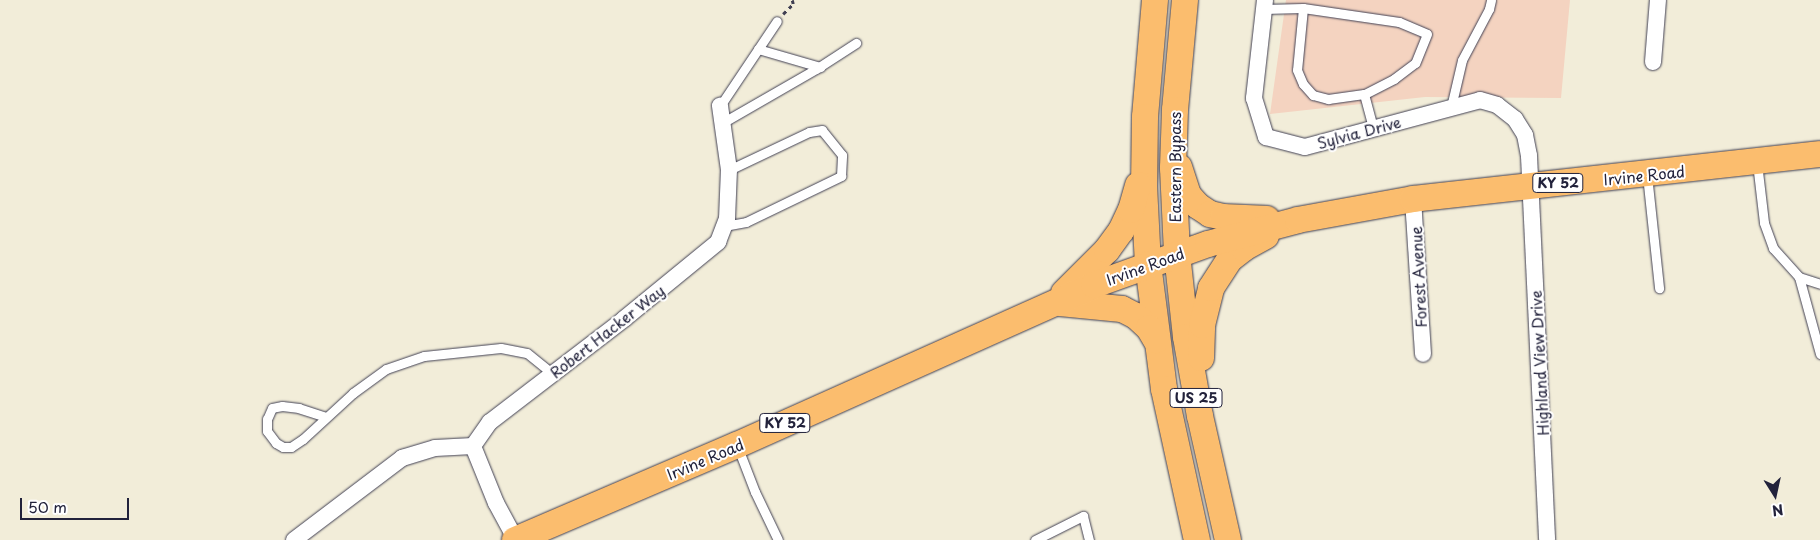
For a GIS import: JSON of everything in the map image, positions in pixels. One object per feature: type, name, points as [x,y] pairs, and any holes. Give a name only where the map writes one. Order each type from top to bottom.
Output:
[{"type":"main road","name":"Eastern Bypass","points":[[1155,0],[1146,93],[1144,158],[1148,264],[1156,340],[1173,434],[1197,540]]},
{"type":"main road","name":"Eastern Bypass","points":[[1185,0],[1178,58],[1174,146],[1177,254],[1186,337],[1200,416],[1228,540]]},
{"type":"main road","points":[[1174,146],[1181,180],[1188,195],[1198,206],[1210,214],[1223,218],[1298,220]]},
{"type":"main road","name":"Irvine Road","points":[[515,540],[738,445],[1054,303],[1177,254],[1298,220],[1413,199],[1757,163],[1820,154]]},
{"type":"main road","points":[[1054,303],[1107,250],[1121,231],[1131,210],[1144,158]]},
{"type":"main road","points":[[1200,416],[1202,325],[1211,288],[1230,259],[1244,248],[1298,220]]},
{"type":"main road","points":[[1054,303],[1074,302],[1122,309],[1136,316],[1149,328],[1156,340]]},
{"type":"street","points":[[1654,62],[1658,0]]},
{"type":"street","name":"Sylvia Drive","points":[[1264,5],[1254,98],[1266,137],[1305,147],[1480,100],[1497,104],[1515,119],[1525,135],[1530,186]]},
{"type":"street","name":"Robert Hacker Way","points":[[473,446],[490,422],[718,242],[727,219],[729,170],[720,106]]},
{"type":"street","name":"Highland View Drive","points":[[1530,186],[1547,540]]},
{"type":"street","name":"Forest Avenue","points":[[1413,199],[1423,354]]},
{"type":"street","points":[[294,540],[402,458],[434,448],[473,446],[496,503],[515,540]]},
{"type":"lane","points":[[1452,107],[1462,60],[1489,9],[1490,0]]},
{"type":"lane","points":[[1264,5],[1303,8],[1399,22],[1427,34],[1414,62],[1394,79],[1364,94],[1328,99],[1313,95],[1303,84],[1296,70],[1303,8]]},
{"type":"lane","points":[[720,106],[777,21]]},
{"type":"lane","points":[[722,123],[820,67],[856,43]]},
{"type":"lane","points":[[758,49],[820,67]]},
{"type":"lane","points":[[1364,94],[1373,128]]},
{"type":"lane","points":[[724,226],[746,222],[840,176],[842,155],[822,130],[808,132],[729,170]]},
{"type":"lane","points":[[1757,163],[1764,223],[1773,248],[1799,277],[1820,354]]},
{"type":"lane","points":[[1647,174],[1659,288]]},
{"type":"lane","points":[[1799,277],[1820,284]]},
{"type":"lane","points":[[326,418],[299,408],[282,406],[272,408],[267,418],[267,431],[276,443],[283,447],[291,447],[326,418],[353,393],[386,370],[424,356],[501,348],[526,353],[552,374]]},
{"type":"lane","points":[[738,445],[755,492],[778,540]]},
{"type":"lane","points":[[1035,540],[1083,516],[1090,540]]},
{"type":"path","points":[[777,21],[793,4],[792,0]]},
{"type":"shaded area","points":[[1286,0],[1570,0],[1561,98],[1425,97],[1270,114]]}]
